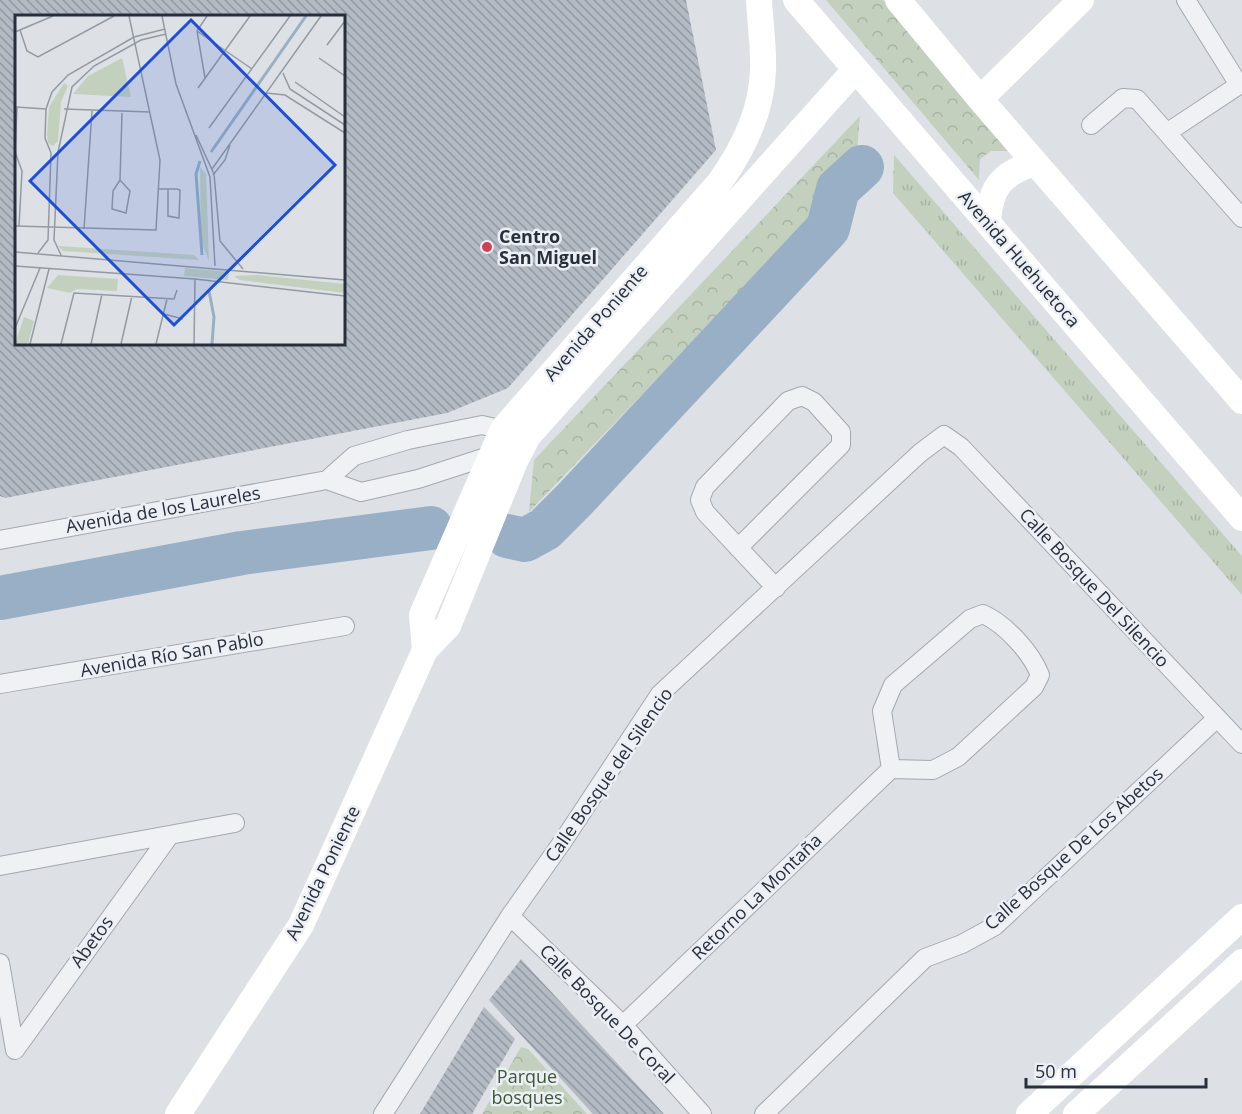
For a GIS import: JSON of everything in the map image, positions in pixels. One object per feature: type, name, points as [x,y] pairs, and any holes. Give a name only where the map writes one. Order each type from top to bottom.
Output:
[{"type":"main road","name":"Avenida Poniente","points":[[425,650],[422,615],[502,429],[732,165],[756,112],[763,72],[759,0]]},
{"type":"main road","name":"Avenida Huehuetoca","points":[[796,0],[1242,518]]},
{"type":"main road","points":[[898,0],[980,99],[1242,401]]},
{"type":"main road","points":[[980,99],[1081,0]]},
{"type":"main road","name":"Avenida Poniente","points":[[178,1114],[301,925],[425,650],[448,626],[515,461],[528,436],[855,70]]},
{"type":"main road","points":[[988,222],[989,201],[999,183],[1015,169],[1035,163]]},
{"type":"main road","points":[[1029,1114],[1242,917]]},
{"type":"main road","points":[[1076,1114],[1242,962]]},
{"type":"street","points":[[1168,132],[1240,84],[1186,0]]},
{"type":"street","points":[[1091,125],[1117,102],[1130,97],[1143,103],[1242,218]]},
{"type":"street","points":[[738,548],[841,445],[841,432],[837,426],[808,398],[794,397],[788,401],[701,493],[701,507],[738,548],[776,588]]},
{"type":"street","points":[[327,480],[354,456],[408,440],[482,425],[528,436]]},
{"type":"street","name":"Calle Bosque del Silencio","points":[[383,1114],[510,916],[563,841],[660,694],[920,453],[944,435]]},
{"type":"street","name":"Calle Bosque Del Silencio","points":[[944,435],[961,447],[1242,744]]},
{"type":"street","name":"Avenida de los Laureles","points":[[0,540],[327,480],[361,492],[418,479],[489,456],[515,461]]},
{"type":"street","points":[[983,614],[995,620],[1035,662],[1040,675],[1034,687],[958,757],[933,770],[891,769],[882,711],[893,686],[970,619],[983,614]]},
{"type":"street","name":"Avenida Río San Pablo","points":[[0,684],[345,626]]},
{"type":"street","name":"Calle Bosque De Los Abetos","points":[[764,1114],[925,958],[962,944],[995,926],[1217,718]]},
{"type":"street","name":"Retorno La Montaña","points":[[623,1025],[891,769]]},
{"type":"street","points":[[0,866],[235,823]]},
{"type":"street","name":"Abetos","points":[[7,1051],[170,835]]},
{"type":"street","name":"Calle Bosque De Coral","points":[[510,916],[623,1025],[702,1114]]},
{"type":"street","points":[[0,963],[7,1051]]},
{"type":"green space","points":[[826,0],[883,0],[1012,151],[991,151],[980,159],[979,180]]},
{"type":"green space","points":[[860,116],[857,149],[827,185],[809,221],[529,512],[534,460]]},
{"type":"green space","points":[[894,155],[1242,556],[1242,595],[893,193]]},
{"type":"green space","name":"Parque bosques","points":[[521,1047],[528,1049],[587,1114],[482,1114]]},
{"type":"building","name":"Centro San Miguel","points":[[0,0],[686,0],[716,150],[508,388],[447,413],[5,498],[0,496]]},
{"type":"building","points":[[521,959],[664,1114],[593,1114],[489,1000]]},
{"type":"building","points":[[484,1007],[515,1039],[472,1114],[420,1114]]},
{"type":"waterway","points":[[507,536],[525,540],[545,529],[574,500],[828,228],[838,189],[862,167]]},
{"type":"waterway","points":[[0,598],[242,553],[431,528]]},
{"type":"place","name":"Centro San Miguel","points":[[487,247]]}]
